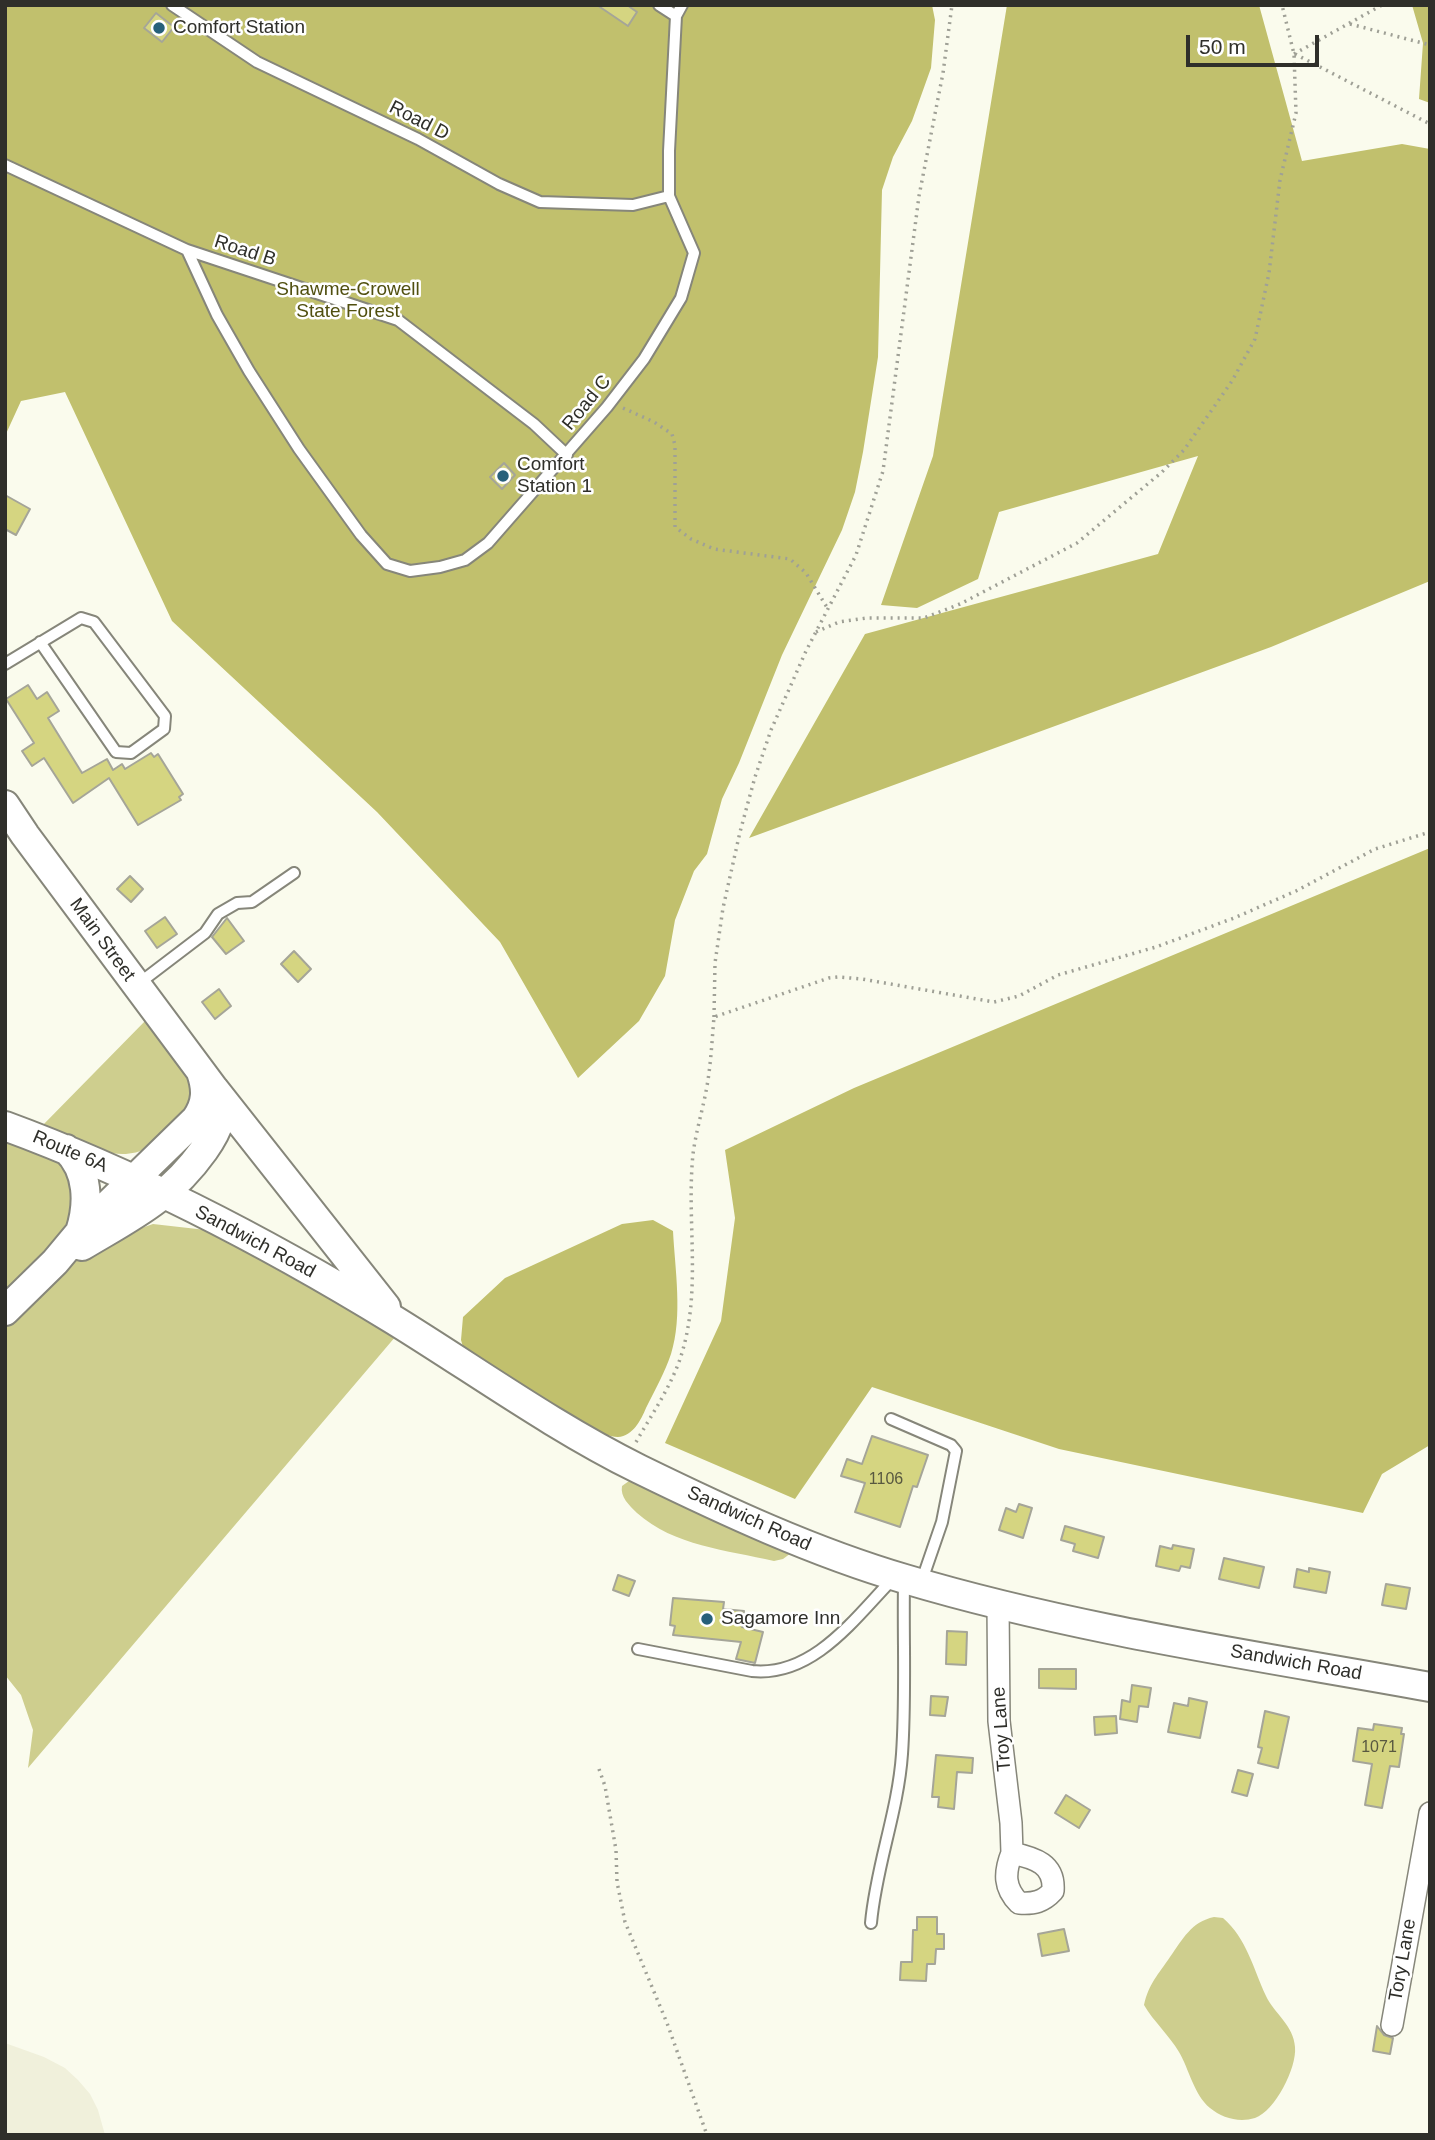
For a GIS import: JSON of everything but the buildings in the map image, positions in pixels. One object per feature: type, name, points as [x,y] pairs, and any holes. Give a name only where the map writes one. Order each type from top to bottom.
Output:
[{"type":"main road","name":"Main Street","points":[[5,805],[207,1080],[398,1323]]},
{"type":"main road","name":"Main Street","points":[[55,1262],[165,1194],[190,1169],[217,1131],[221,1107],[207,1080]]},
{"type":"main road","points":[[5,1311],[200,1112],[207,1080]]},
{"type":"main road","name":"Route 6A","points":[[5,1126],[134,1179]]},
{"type":"main road","points":[[66,1149],[77,1162],[84,1181],[85,1212],[80,1233]]},
{"type":"main road","name":"Sandwich Road","points":[[134,1179],[322,1277],[558,1424],[624,1461],[716,1506],[817,1549],[905,1582],[998,1604],[1163,1639],[1430,1687]]},
{"type":"street","name":"Troy Lane","points":[[998,1604],[999,1721],[1012,1823],[1012,1853]]},
{"type":"street","name":"Tory Lane","points":[[1392,2025],[1430,1813]]},
{"type":"lane","name":"Road D","points":[[172,5],[257,62],[418,139],[499,184],[540,202],[633,205],[669,197]]},
{"type":"lane","points":[[659,5],[676,16]]},
{"type":"lane","name":"Road C","points":[[187,250],[217,315],[263,393],[299,449],[361,535],[387,564],[410,571],[465,560],[488,543],[567,455],[644,359],[681,298],[694,253],[669,197],[676,16],[682,5]]},
{"type":"lane","name":"Road B","points":[[5,164],[187,250],[398,320],[534,424],[567,455]]},
{"type":"lane","points":[[5,664],[40,642],[81,618],[94,622],[165,716],[164,729],[131,753],[116,752],[40,642]]},
{"type":"lane","points":[[136,986],[205,933],[218,914],[237,903],[252,902],[294,873]]},
{"type":"lane","points":[[638,1649],[752,1671],[762,1672],[793,1666],[806,1660],[834,1639],[905,1582],[942,1522],[956,1451],[951,1445],[891,1419]]},
{"type":"lane","points":[[870,1923],[894,1810],[902,1754],[905,1582]]},
{"type":"path","points":[[624,1461],[654,1413],[671,1379],[679,1361],[690,1317],[693,1275],[693,1154],[710,1066],[715,963],[723,908],[740,832],[771,730],[815,633],[856,555],[883,471],[917,209],[943,73],[952,5]]},
{"type":"path","points":[[815,633],[839,622],[867,618],[924,618],[960,604],[1077,543],[1162,472],[1184,450],[1232,381],[1255,339],[1269,273],[1280,180],[1296,113],[1294,54],[1282,5]]},
{"type":"path","points":[[1294,54],[1382,5]]},
{"type":"path","points":[[1349,24],[1430,45]]},
{"type":"path","points":[[1294,54],[1430,124]]},
{"type":"path","points":[[612,400],[672,434],[675,445],[675,527],[691,539],[714,550],[790,559],[806,573],[828,608]]},
{"type":"path","points":[[714,1017],[838,977],[994,1002],[1007,1000],[1058,975],[1156,947],[1234,918],[1296,891],[1375,849],[1430,832]]},
{"type":"path","points":[[599,1769],[616,1850],[617,1882],[625,1922],[667,2023],[708,2135]]},
{"type":"shaded area","points":[[5,2043],[65,2068],[90,2094],[105,2135],[5,2135]]},
{"type":"green space","name":"Shawme-Crowell State Forest","points":[[5,5],[932,5],[935,20],[931,68],[912,121],[893,157],[882,190],[878,357],[855,492],[842,530],[782,655],[722,799],[707,854],[694,871],[675,920],[665,976],[639,1021],[578,1078],[500,942],[377,812],[172,621],[65,392],[21,401],[5,436]]},
{"type":"green space","points":[[1007,5],[1259,5],[1302,161],[1402,144],[1430,149],[1430,581],[1271,647],[749,838],[865,634],[1158,554],[1198,456],[999,512],[978,579],[917,608],[881,605],[933,456]]},
{"type":"green space","points":[[1412,5],[1430,5],[1430,103],[1419,99],[1423,43]]},
{"type":"green space","points":[[1430,848],[1430,1445],[1382,1474],[1363,1513],[1059,1449],[872,1387],[795,1499],[665,1443],[721,1321],[735,1218],[725,1150],[854,1088]]},
{"type":"green space","points":[[148,1018],[189,1074],[194,1102],[172,1126],[148,1147],[123,1154],[95,1149],[41,1127]]},
{"type":"green space","points":[[5,1139],[34,1149],[62,1166],[71,1183],[73,1221],[5,1297]]},
{"type":"green space","points":[[653,1220],[673,1231],[677,1324],[666,1367],[642,1417],[628,1434],[618,1437],[587,1426],[464,1350],[461,1340],[463,1317],[505,1278],[622,1224]]},
{"type":"green space","points":[[153,1224],[206,1230],[396,1336],[28,1768],[33,1730],[21,1695],[5,1675],[5,1328],[74,1261],[106,1243]]},
{"type":"green space","points":[[629,1481],[791,1553],[774,1561],[702,1545],[667,1533],[637,1513],[626,1501],[622,1486]]},
{"type":"green space","points":[[1214,1917],[1223,1918],[1238,1935],[1266,1996],[1294,2039],[1295,2056],[1283,2088],[1270,2107],[1255,2118],[1237,2120],[1225,2117],[1204,2103],[1179,2052],[1144,2005],[1154,1980],[1184,1938],[1193,1927]]},
{"type":"place","name":"Comfort Station","points":[[159,28]]},
{"type":"place","name":"Comfort Station 1","points":[[503,476]]},
{"type":"place","name":"Sagamore Inn","points":[[707,1619]]}]
